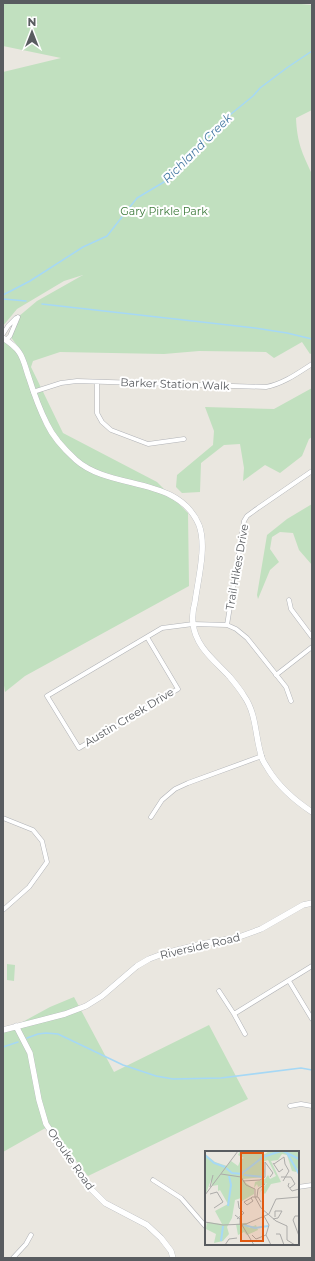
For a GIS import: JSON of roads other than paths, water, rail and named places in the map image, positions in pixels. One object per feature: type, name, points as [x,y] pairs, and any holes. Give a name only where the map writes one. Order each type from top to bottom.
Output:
[{"type":"street","points":[[3,334],[8,326],[18,317],[10,336],[4,339]]},
{"type":"street","points":[[4,339],[12,343],[20,353],[33,392],[53,435],[63,448],[78,462],[95,472],[168,493],[185,504],[192,513],[202,534],[203,549],[192,616],[194,632],[202,648],[245,697],[252,712],[262,756],[270,772],[281,787],[297,802],[312,812]]},
{"type":"street","name":"Barker Station Walk","points":[[33,392],[61,383],[77,381],[266,387],[272,386],[287,379],[312,364]]},
{"type":"street","points":[[97,382],[97,413],[102,422],[111,430],[148,444],[184,439]]},
{"type":"street","name":"Trail Hikes Drive","points":[[227,624],[244,521],[247,516],[312,471]]},
{"type":"street","points":[[289,600],[291,609],[312,638]]},
{"type":"street","name":"Austin Creek Drive","points":[[146,637],[178,689],[78,748],[47,696],[146,637],[162,628],[192,624],[227,624]]},
{"type":"street","points":[[227,624],[247,638],[286,687],[291,701]]},
{"type":"street","points":[[276,675],[312,648]]},
{"type":"street","points":[[151,817],[162,800],[175,789],[188,782],[262,756]]},
{"type":"street","points":[[3,818],[33,830],[42,841],[47,862],[29,887],[3,910]]},
{"type":"street","name":"Riverside Road","points":[[3,1030],[65,1014],[86,1006],[102,996],[137,966],[149,959],[165,953],[239,937],[261,929],[303,905],[312,902]]},
{"type":"street","points":[[234,1014],[312,966]]},
{"type":"street","points":[[289,981],[312,1019]]},
{"type":"street","points":[[219,991],[245,1034]]},
{"type":"street","name":"Orouke Road","points":[[16,1026],[30,1053],[39,1100],[46,1124],[90,1188],[105,1204],[147,1225],[161,1238],[174,1258]]},
{"type":"street","points":[[290,1106],[301,1104],[312,1106]]},
{"type":"street","points":[[153,1180],[181,1198],[205,1226]]},
{"type":"street","points":[[299,1187],[312,1185]]},
{"type":"street","points":[[13,1258],[26,1244],[31,1235]]},
{"type":"waterway","name":"Richland Creek","points":[[3,295],[30,281],[83,247],[107,236],[137,198],[164,182],[170,172],[188,153],[201,143],[260,88],[312,51]]},
{"type":"waterway","points":[[3,299],[26,301]]},
{"type":"waterway","points":[[42,304],[255,328],[312,339]]},
{"type":"waterway","points":[[27,1038],[38,1034],[58,1034],[123,1065],[156,1076],[173,1079],[221,1078],[301,1068],[312,1070]]},
{"type":"waterway","points":[[3,1047],[18,1042]]},
{"type":"park label","name":"Gary Pirkle Park","points":[[164,211]]}]
